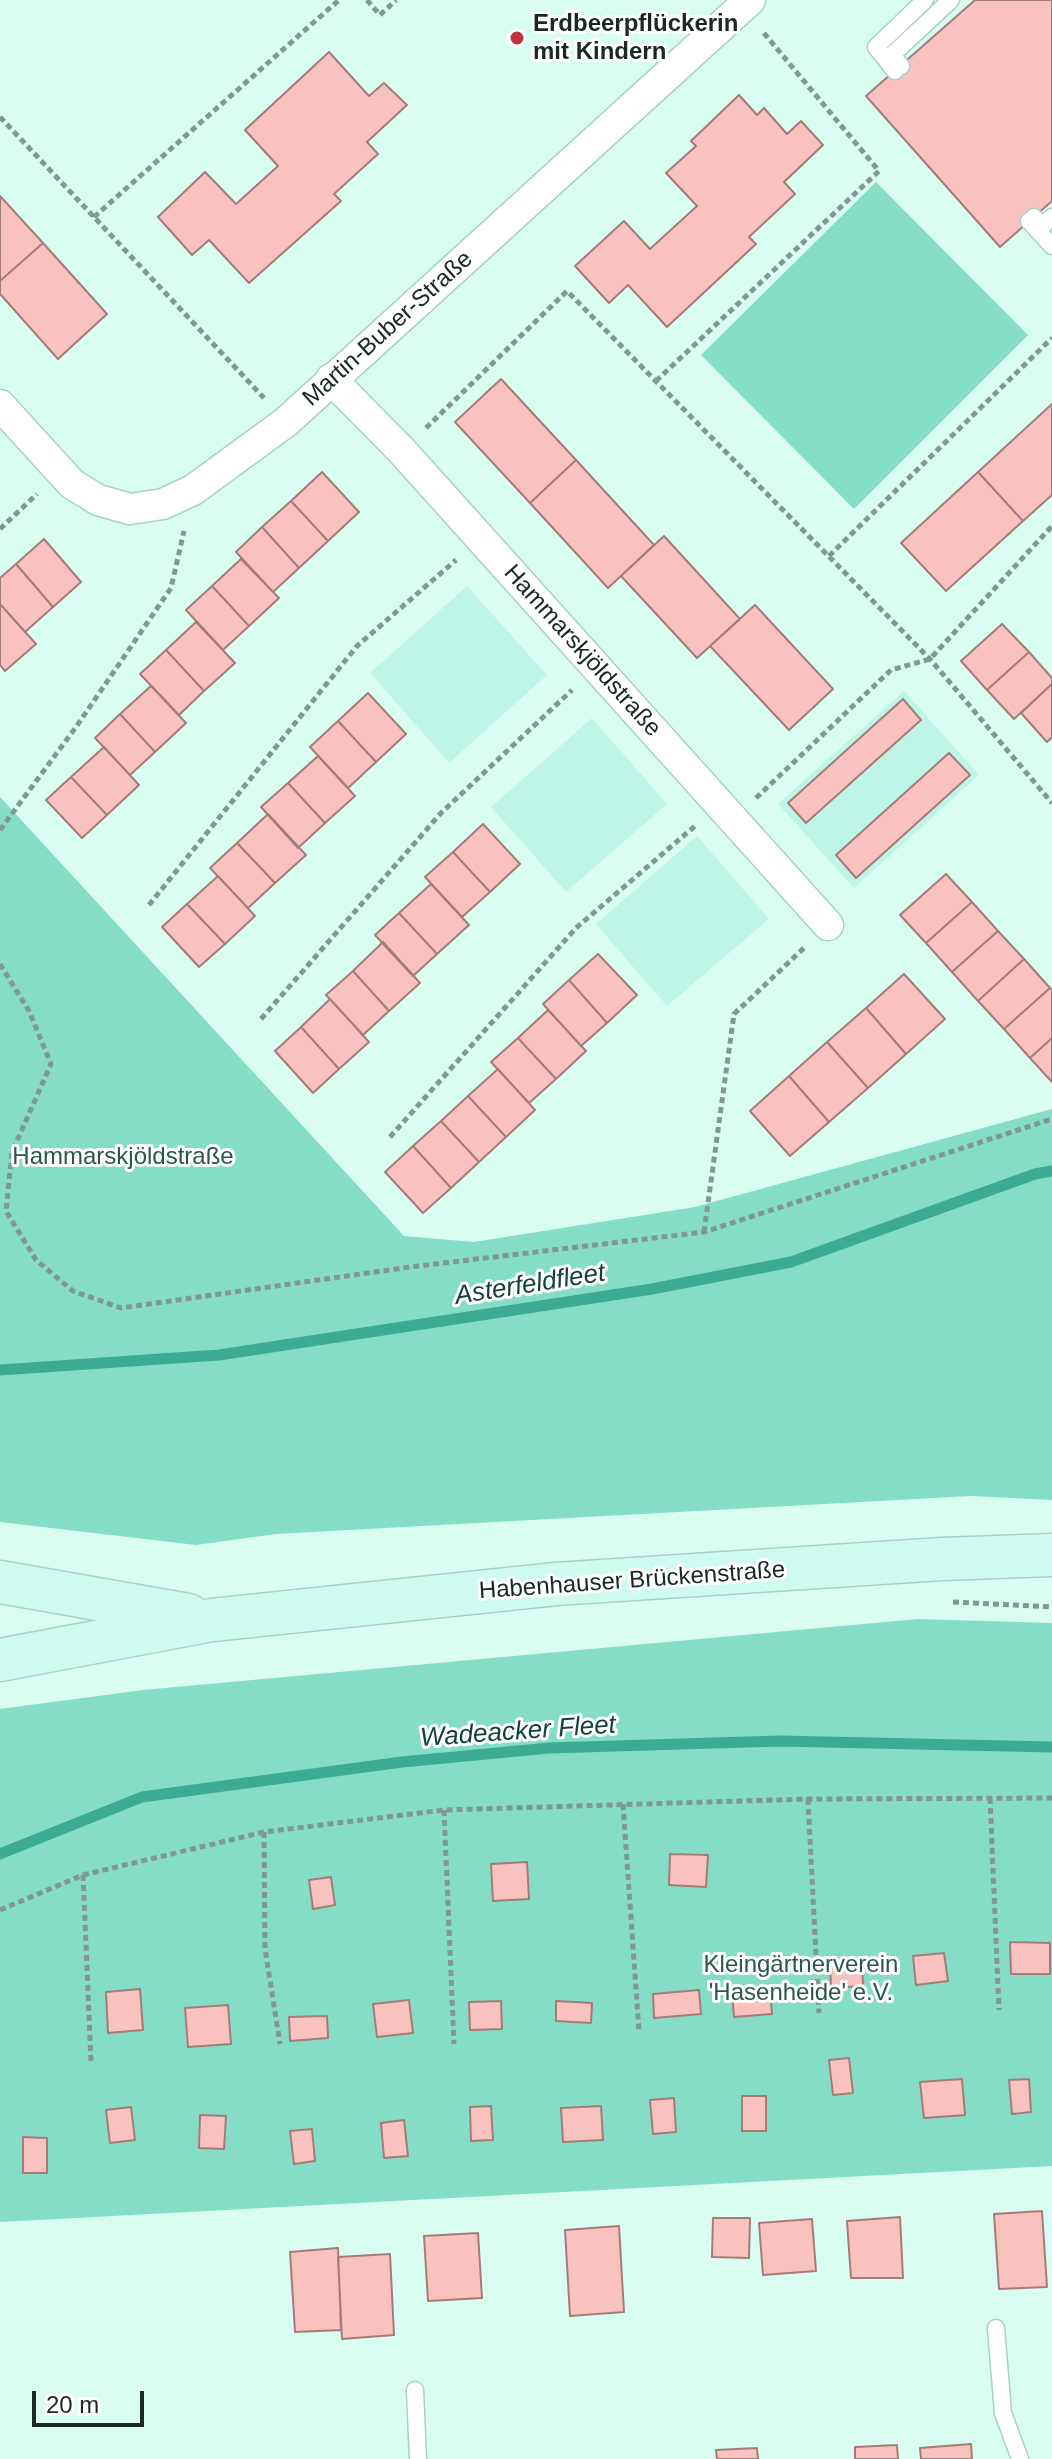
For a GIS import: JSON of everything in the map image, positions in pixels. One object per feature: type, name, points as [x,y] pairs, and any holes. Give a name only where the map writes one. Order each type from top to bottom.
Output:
[{"type":"main road","name":"Habenhauser Brückenstraße","points":[[0,1660],[212,1620],[556,1584],[942,1559],[1052,1555]]},
{"type":"main road","name":"Habenhauser Brückenstraße","points":[[0,1582],[212,1620]]},
{"type":"street","name":"Martin-Buber-Straße","points":[[0,405],[72,484],[98,500],[130,509],[163,504],[193,490],[286,422],[743,2]]},
{"type":"street","name":"Hammarskjöldstraße","points":[[331,379],[402,451],[828,925]]},
{"type":"lane","points":[[925,0],[876,47],[898,68],[892,55],[951,0]]},
{"type":"lane","points":[[1052,217],[1042,226],[1032,219],[1052,246]]},
{"type":"lane","points":[[996,2328],[1003,2413],[1020,2459]]},
{"type":"lane","points":[[415,2390],[418,2459]]},
{"type":"path","points":[[94,217],[339,0]]},
{"type":"path","points":[[367,0],[380,15],[396,0]]},
{"type":"path","points":[[656,381],[879,171],[743,2]]},
{"type":"path","points":[[0,117],[286,422]]},
{"type":"path","points":[[402,451],[567,291],[930,659],[1052,803]]},
{"type":"path","points":[[829,556],[1052,338]]},
{"type":"path","points":[[0,529],[62,473]]},
{"type":"path","points":[[0,830],[76,727],[171,588],[193,490]]},
{"type":"path","points":[[390,1137],[576,928],[726,812],[891,670],[930,659],[1052,526]]},
{"type":"path","points":[[149,905],[357,646],[480,538]]},
{"type":"path","points":[[261,1019],[441,813],[596,668]]},
{"type":"path","points":[[704,1232],[734,1014],[828,925]]},
{"type":"path","points":[[0,964],[29,1011],[51,1064],[12,1152],[6,1211],[36,1260],[73,1291],[121,1308],[410,1267],[704,1232],[1052,1119]]},
{"type":"path","points":[[941,1601],[1052,1607]]},
{"type":"path","points":[[990,1798],[999,2010]]},
{"type":"path","points":[[0,1910],[83,1875],[264,1832],[444,1810],[808,1799],[1052,1798]]},
{"type":"path","points":[[808,1799],[819,2013]]},
{"type":"path","points":[[623,1804],[639,2032]]},
{"type":"path","points":[[444,1810],[454,2044]]},
{"type":"path","points":[[264,1832],[265,1948],[280,2044]]},
{"type":"path","points":[[83,1875],[91,2061]]},
{"type":"shaded area","points":[[467,586],[547,675],[449,763],[370,673]]},
{"type":"shaded area","points":[[904,691],[979,775],[854,888],[778,804]]},
{"type":"shaded area","points":[[592,718],[667,804],[566,892],[491,807]]},
{"type":"shaded area","points":[[697,836],[769,919],[667,1006],[596,924]]},
{"type":"green space","points":[[876,182],[1028,335],[854,509],[701,355]]},
{"type":"green space","points":[[0,797],[404,1236],[474,1242],[695,1207],[1052,1109],[1052,1500],[971,1496],[276,1534],[196,1545],[0,1522]]},
{"type":"green space","name":"Kleingärtnerverein 'Hasenheide' e.V.","points":[[918,1619],[1052,1623],[1052,2166],[0,2222],[0,1709],[143,1690]]},
{"type":"building","points":[[975,0],[1052,0],[1052,201],[1000,247],[866,96]]},
{"type":"building","points":[[329,52],[369,96],[384,83],[407,105],[367,142],[378,154],[334,194],[341,201],[249,283],[209,240],[192,255],[158,217],[205,172],[236,204],[278,166],[245,130]]},
{"type":"building","points":[[739,95],[757,115],[764,108],[787,134],[801,121],[823,145],[784,182],[795,194],[749,237],[756,244],[667,327],[628,285],[609,303],[575,266],[624,221],[650,249],[697,206],[666,173],[696,146],[691,141]]},
{"type":"building","points":[[0,196],[43,243],[0,281]]},
{"type":"building","points":[[43,243],[107,314],[58,359],[0,294],[0,281]]},
{"type":"building","points":[[501,379],[576,460],[530,503],[455,422]]},
{"type":"building","points":[[1052,404],[1052,495],[1023,521],[978,472]]},
{"type":"building","points":[[576,460],[654,545],[608,588],[530,503]]},
{"type":"building","points":[[322,472],[359,512],[328,541],[291,501]]},
{"type":"building","points":[[978,472],[1023,521],[946,591],[901,543]]},
{"type":"building","points":[[291,501],[328,541],[299,568],[262,527]]},
{"type":"building","points":[[262,527],[299,568],[273,592],[236,552]]},
{"type":"building","points":[[664,536],[740,619],[697,658],[621,576]]},
{"type":"building","points":[[44,539],[81,582],[53,607],[16,564]]},
{"type":"building","points":[[241,559],[279,598],[249,626],[212,586]]},
{"type":"building","points":[[16,564],[53,607],[25,632],[0,604],[0,578]]},
{"type":"building","points":[[212,586],[249,626],[223,650],[186,610]]},
{"type":"building","points":[[0,604],[36,644],[5,671],[0,665]]},
{"type":"building","points":[[755,605],[833,689],[789,730],[710,646]]},
{"type":"building","points":[[196,622],[235,663],[204,691],[166,650]]},
{"type":"building","points":[[1002,624],[1029,652],[987,690],[961,661]]},
{"type":"building","points":[[166,650],[204,691],[179,715],[140,674]]},
{"type":"building","points":[[1029,652],[1052,678],[1052,684],[1014,719],[987,690]]},
{"type":"building","points":[[1052,684],[1052,737],[1047,742],[1021,713]]},
{"type":"building","points":[[151,686],[186,723],[155,752],[120,714]]},
{"type":"building","points":[[368,693],[406,734],[376,762],[338,721]]},
{"type":"building","points":[[903,699],[921,720],[806,823],[788,803]]},
{"type":"building","points":[[120,714],[155,752],[130,775],[95,738]]},
{"type":"building","points":[[338,721],[376,762],[348,788],[310,747]]},
{"type":"building","points":[[104,747],[139,785],[107,815],[71,777]]},
{"type":"building","points":[[949,753],[970,775],[856,878],[836,855]]},
{"type":"building","points":[[318,756],[355,796],[325,823],[288,783]]},
{"type":"building","points":[[71,777],[107,815],[82,838],[46,800]]},
{"type":"building","points":[[288,783],[325,823],[298,848],[261,807]]},
{"type":"building","points":[[268,814],[306,855],[275,883],[237,843]]},
{"type":"building","points":[[483,824],[520,864],[490,892],[453,852]]},
{"type":"building","points":[[237,843],[275,883],[248,908],[210,868]]},
{"type":"building","points":[[453,852],[490,892],[462,917],[425,877]]},
{"type":"building","points":[[946,874],[972,902],[926,943],[900,915]]},
{"type":"building","points":[[218,876],[255,916],[225,944],[187,904]]},
{"type":"building","points":[[431,884],[469,925],[437,954],[399,913]]},
{"type":"building","points":[[972,902],[998,931],[952,972],[926,943]]},
{"type":"building","points":[[187,904],[225,944],[199,967],[162,927]]},
{"type":"building","points":[[399,913],[437,954],[413,976],[375,935]]},
{"type":"building","points":[[998,931],[1024,959],[978,1001],[952,972]]},
{"type":"building","points":[[383,942],[420,983],[389,1011],[353,971]]},
{"type":"building","points":[[598,954],[637,995],[607,1023],[569,980]]},
{"type":"building","points":[[1024,959],[1050,988],[1004,1029],[978,1001]]},
{"type":"building","points":[[353,971],[389,1011],[363,1035],[326,995]]},
{"type":"building","points":[[904,974],[945,1019],[906,1054],[866,1008]]},
{"type":"building","points":[[569,980],[607,1023],[581,1046],[543,1004]]},
{"type":"building","points":[[1050,988],[1052,1038],[1030,1058],[1004,1029]]},
{"type":"building","points":[[330,999],[369,1042],[339,1069],[301,1027]]},
{"type":"building","points":[[866,1008],[906,1054],[868,1088],[827,1042]]},
{"type":"building","points":[[548,1010],[586,1051],[556,1079],[518,1038]]},
{"type":"building","points":[[301,1027],[339,1069],[313,1093],[275,1051]]},
{"type":"building","points":[[518,1038],[556,1079],[529,1103],[491,1062]]},
{"type":"building","points":[[1052,1038],[1052,1082],[1030,1058]]},
{"type":"building","points":[[827,1042],[868,1088],[829,1122],[789,1076]]},
{"type":"building","points":[[498,1069],[535,1110],[506,1137],[468,1096]]},
{"type":"building","points":[[789,1076],[829,1122],[790,1156],[750,1111]]},
{"type":"building","points":[[468,1096],[506,1137],[479,1162],[441,1121]]},
{"type":"building","points":[[441,1121],[479,1162],[451,1188],[413,1146]]},
{"type":"building","points":[[413,1146],[451,1188],[423,1213],[385,1172]]},
{"type":"building","points":[[670,1854],[708,1855],[706,1887],[669,1885]]},
{"type":"building","points":[[527,1862],[529,1899],[493,1901],[491,1864]]},
{"type":"building","points":[[331,1877],[335,1905],[313,1909],[309,1880]]},
{"type":"building","points":[[1010,1942],[1050,1943],[1050,1974],[1011,1974]]},
{"type":"building","points":[[944,1953],[948,1981],[916,1985],[913,1956]]},
{"type":"building","points":[[862,1961],[863,1986],[831,1988],[830,1963]]},
{"type":"building","points":[[140,1989],[143,2030],[108,2033],[106,1992]]},
{"type":"building","points":[[770,1989],[772,2014],[734,2017],[732,1991]]},
{"type":"building","points":[[699,1990],[701,2014],[654,2018],[653,1994]]},
{"type":"building","points":[[409,2000],[413,2033],[377,2037],[373,2004]]},
{"type":"building","points":[[501,2001],[502,2029],[470,2030],[469,2002]]},
{"type":"building","points":[[556,2001],[592,2003],[591,2023],[556,2021]]},
{"type":"building","points":[[228,2005],[231,2044],[188,2047],[185,2008]]},
{"type":"building","points":[[327,2016],[328,2038],[290,2041],[289,2017]]},
{"type":"building","points":[[849,2058],[853,2093],[833,2095],[829,2060]]},
{"type":"building","points":[[962,2079],[965,2115],[924,2118],[920,2082]]},
{"type":"building","points":[[1029,2079],[1031,2112],[1012,2114],[1009,2080]]},
{"type":"building","points":[[742,2096],[766,2096],[766,2131],[742,2131]]},
{"type":"building","points":[[674,2098],[676,2132],[653,2134],[650,2100]]},
{"type":"building","points":[[491,2106],[493,2140],[471,2141],[470,2107]]},
{"type":"building","points":[[601,2106],[603,2140],[563,2142],[561,2108]]},
{"type":"building","points":[[131,2107],[135,2140],[110,2143],[106,2110]]},
{"type":"building","points":[[200,2115],[226,2116],[224,2149],[199,2148]]},
{"type":"building","points":[[404,2120],[408,2156],[384,2158],[381,2123]]},
{"type":"building","points":[[312,2129],[315,2161],[294,2164],[290,2131]]},
{"type":"building","points":[[23,2137],[47,2138],[47,2173],[23,2173]]},
{"type":"building","points":[[1042,2211],[1047,2287],[999,2289],[994,2214]]},
{"type":"building","points":[[900,2217],[903,2278],[851,2278],[847,2221]]},
{"type":"building","points":[[713,2218],[750,2218],[749,2258],[712,2257]]},
{"type":"building","points":[[812,2219],[816,2271],[763,2275],[759,2223]]},
{"type":"building","points":[[619,2226],[624,2312],[570,2316],[565,2230]]},
{"type":"building","points":[[478,2233],[482,2298],[428,2301],[424,2236]]},
{"type":"building","points":[[338,2248],[341,2330],[295,2332],[290,2252]]},
{"type":"building","points":[[390,2254],[394,2335],[342,2339],[338,2257]]},
{"type":"building","points":[[971,2444],[972,2459],[921,2459],[920,2448]]},
{"type":"building","points":[[897,2445],[898,2459],[855,2459],[855,2447]]},
{"type":"building","points":[[757,2448],[758,2459],[717,2459],[716,2450]]},
{"type":"waterway","name":"Asterfeldfleet","points":[[0,1370],[219,1355],[652,1289],[791,1262],[1035,1174],[1052,1171]]},
{"type":"waterway","name":"Wadeacker Fleet","points":[[0,1854],[142,1797],[402,1762],[549,1748],[780,1741],[1052,1747]]},
{"type":"place","name":"Erdbeerpflückerin mit Kindern","points":[[517,38]]}]
